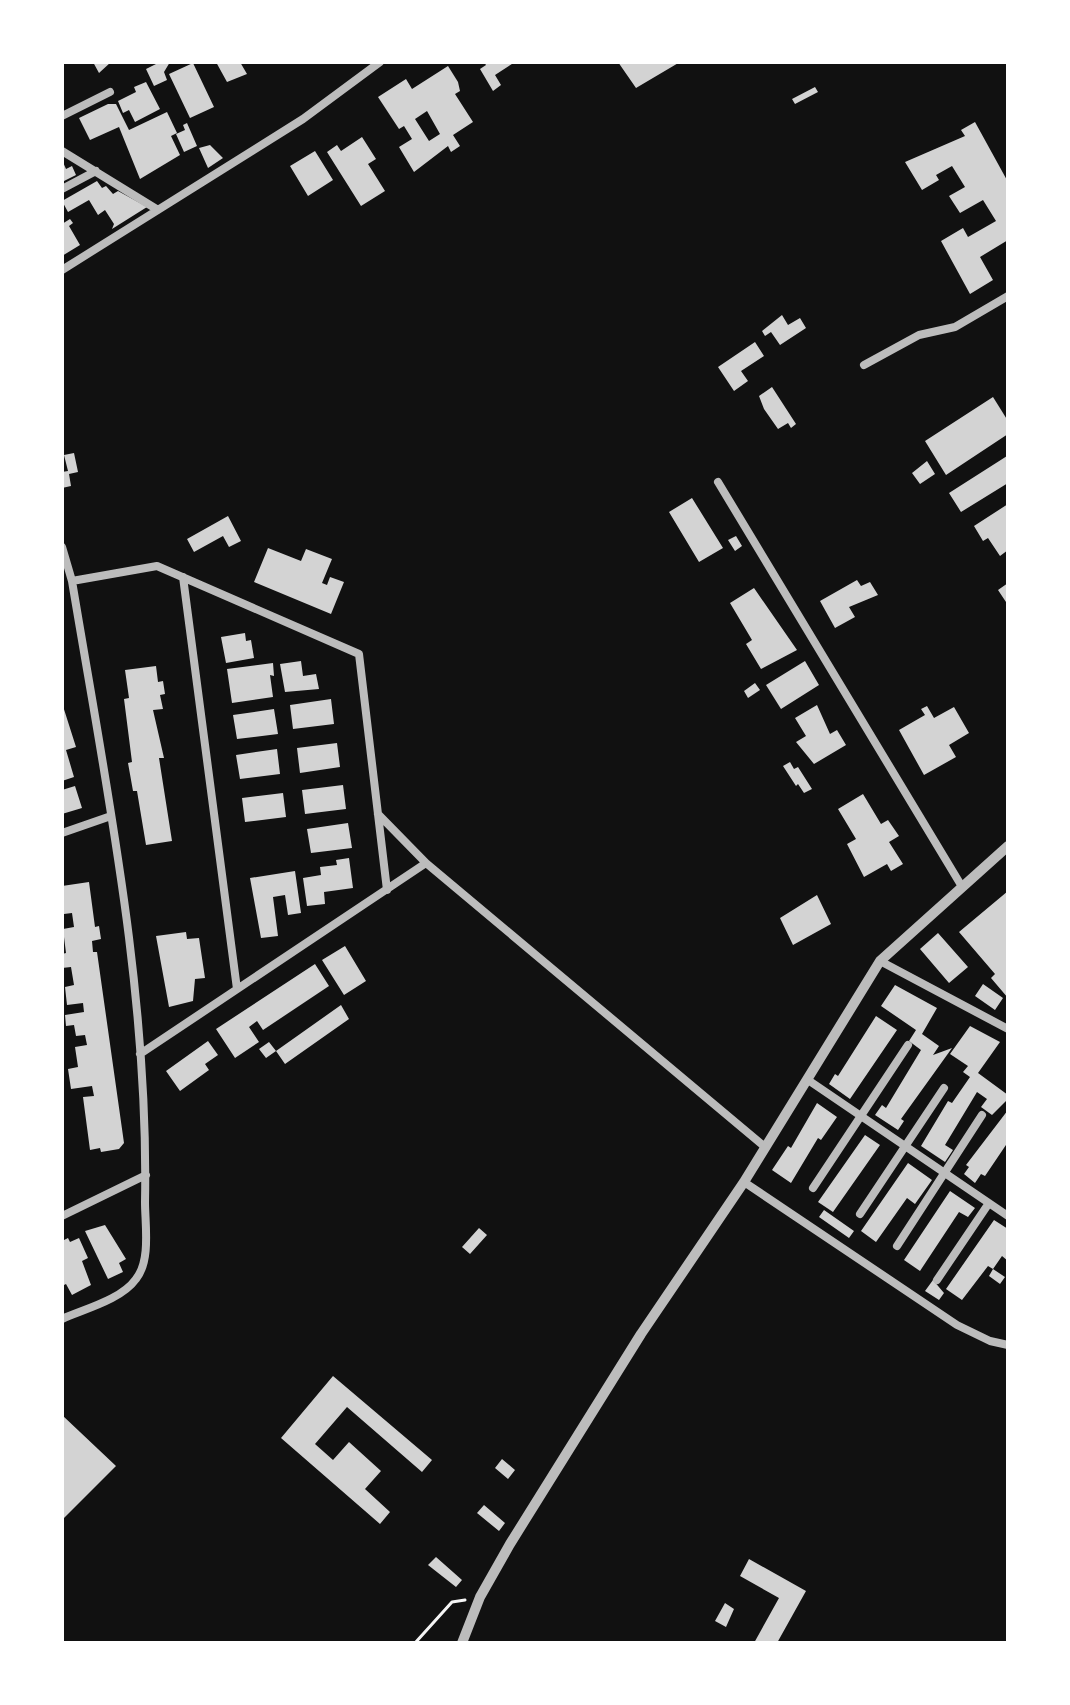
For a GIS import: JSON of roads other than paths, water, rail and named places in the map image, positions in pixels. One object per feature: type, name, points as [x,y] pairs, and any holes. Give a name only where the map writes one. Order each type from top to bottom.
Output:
[{"type":"street","points":[[62,270],[303,119],[380,62]]},
{"type":"street","points":[[62,116],[110,92]]},
{"type":"street","points":[[62,151],[158,210]]},
{"type":"street","points":[[62,189],[96,171]]},
{"type":"street","points":[[864,365],[919,335],[955,327],[1008,296]]},
{"type":"street","points":[[718,482],[961,885]]},
{"type":"street","points":[[62,547],[72,581],[111,816],[140,1054],[146,1175],[144,1253],[136,1279],[113,1296],[62,1319]]},
{"type":"street","points":[[72,581],[157,566],[359,654],[387,890]]},
{"type":"street","points":[[183,577],[237,989]]},
{"type":"street","points":[[377,813],[426,863],[765,1147]]},
{"type":"street","points":[[62,833],[111,816]]},
{"type":"street","points":[[462,1643],[480,1597],[641,1334],[744,1182],[880,961],[961,885],[1008,846]]},
{"type":"street","points":[[140,1054],[426,863]]},
{"type":"street","points":[[880,961],[1008,1029]]},
{"type":"street","points":[[813,1188],[908,1045]]},
{"type":"street","points":[[808,1080],[1008,1216]]},
{"type":"street","points":[[860,1214],[944,1088]]},
{"type":"street","points":[[897,1246],[982,1115]]},
{"type":"street","points":[[62,1216],[146,1175]]},
{"type":"street","points":[[744,1182],[957,1325],[990,1341],[1008,1345]]},
{"type":"street","points":[[937,1280],[989,1203]]}]
